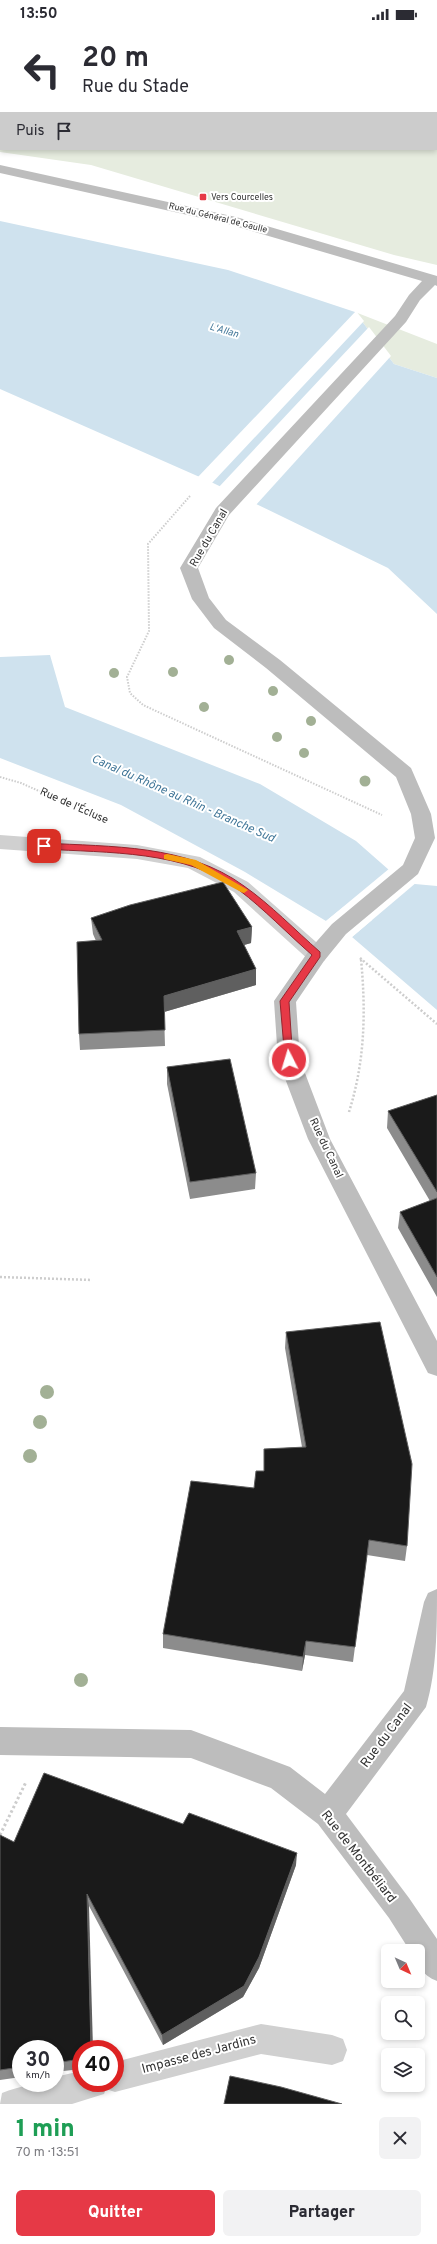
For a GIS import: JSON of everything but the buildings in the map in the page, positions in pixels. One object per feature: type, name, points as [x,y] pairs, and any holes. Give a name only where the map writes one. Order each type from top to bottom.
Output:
[{"type":"street","name":"Rue du Général de Gaulle","points":[[0,169],[231,220],[434,280]]},
{"type":"street","name":"Rue du Canal","points":[[434,280],[414,298],[406,314],[222,512],[189,568],[201,599],[220,624],[273,664],[404,773],[421,814],[425,838],[411,869],[337,933],[317,955],[285,1001],[289,1060],[319,1139],[437,1365]]},
{"type":"street","points":[[0,842],[137,852],[193,862],[241,887],[317,955]]},
{"type":"street","name":"Rue du Canal","points":[[328,1814],[416,1697],[437,1602]]},
{"type":"street","name":"Rue de Montbéliard","points":[[0,1741],[192,1744],[280,1777],[328,1814],[399,1908],[437,1966]]},
{"type":"street","name":"Impasse des Jardins","points":[[124,2075],[262,2039],[332,2050]]},
{"type":"street","points":[[13,2104],[72,2089]]},
{"type":"path","points":[[186,500],[148,544],[148,631],[127,677],[130,693],[143,705],[356,802],[425,838]]},
{"type":"path","name":"Rue de l'Écluse","points":[[0,777],[21,782],[91,814]]},
{"type":"path","points":[[337,933],[361,958],[437,1024]]},
{"type":"path","points":[[319,1139],[342,1130],[351,1106],[359,1072],[365,1024],[365,994],[361,958]]},
{"type":"path","points":[[0,1277],[92,1280]]},
{"type":"path","points":[[0,1836],[45,1742]]},
{"type":"shaded area","points":[[0,150],[437,150],[437,265],[394,255],[91,165],[0,152]]},
{"type":"shaded area","points":[[355,312],[437,344],[437,378],[394,364]]},
{"type":"water","name":"L'Allan","points":[[0,221],[228,270],[355,312],[394,364],[437,378],[437,614],[388,568],[211,482],[0,389]]},
{"type":"water","name":"Canal du Rhône au Rhin - Branche Sud","points":[[50,655],[65,707],[260,784],[356,841],[389,870],[415,884],[437,886],[437,1010],[352,937],[372,920],[346,905],[326,921],[245,872],[121,805],[0,758],[0,657]]},
{"type":"pier","points":[[356,311],[364,321],[211,484],[197,478]]},
{"type":"pier","points":[[369,327],[391,356],[255,506],[218,488]]},
{"type":"pier","points":[[390,868],[417,882],[352,937],[350,936],[369,921],[346,907],[328,922],[326,921]]},
{"type":"slow traffic","points":[[167,857],[193,862],[244,890]]},
{"type":"place","name":"Vers Courcelles","points":[[203,197]]},
{"type":"route","points":[[44,846],[137,852],[193,862],[241,887],[317,955],[285,1001],[289,1060]]}]
